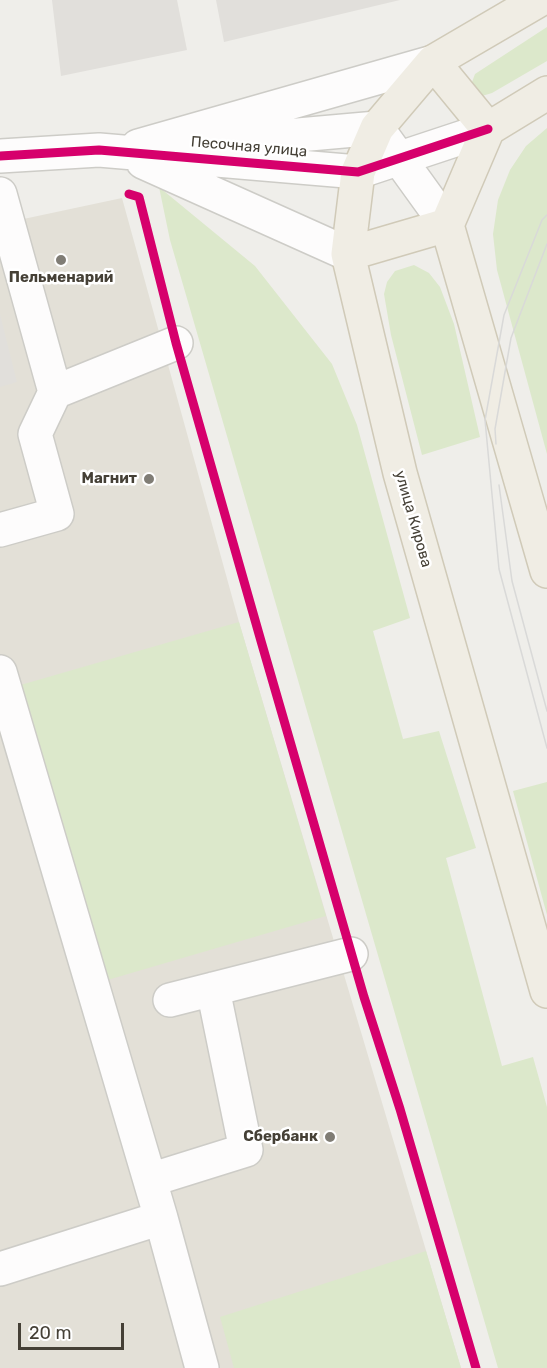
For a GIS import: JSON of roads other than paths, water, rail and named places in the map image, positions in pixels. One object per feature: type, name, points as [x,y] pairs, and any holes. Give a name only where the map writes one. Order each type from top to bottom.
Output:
[{"type":"main road","name":"Песочная улица","points":[[433,62],[539,0]]},
{"type":"main road","name":"улица Кирова","points":[[433,62],[377,129],[358,172],[348,254],[400,473],[547,991]]},
{"type":"main road","points":[[433,62],[488,129],[447,225],[547,571]]},
{"type":"main road","name":"Песочная улица","points":[[488,129],[547,93]]},
{"type":"main road","points":[[348,254],[447,225]]},
{"type":"street","name":"Песочная улица","points":[[119,151],[433,62]]},
{"type":"street","name":"Песочная улица","points":[[119,151],[377,129]]},
{"type":"street","points":[[377,129],[447,225]]},
{"type":"street","name":"Песочная улица","points":[[0,156],[67,150],[119,151],[358,172],[488,129]]},
{"type":"street","name":"Песочная улица","points":[[119,151],[348,254]]},
{"type":"street","points":[[0,194],[7,258],[55,393]]},
{"type":"street","points":[[0,530],[57,514],[35,434],[55,393],[176,343]]},
{"type":"street","points":[[0,672],[150,1180],[202,1368]]},
{"type":"street","points":[[170,1000],[351,954]]},
{"type":"street","points":[[150,1180],[246,1150],[213,989]]},
{"type":"street","points":[[0,1269],[161,1218]]},
{"type":"tram line","points":[[547,215],[542,220],[504,315],[485,420],[499,569],[547,748]]},
{"type":"tram line","points":[[496,444],[495,429],[511,338],[547,244]]},
{"type":"tram line","points":[[499,485],[512,581],[547,711]]},
{"type":"place","name":"Пельменарий","points":[[61,260]]},
{"type":"place","name":"Магнит","points":[[149,479]]},
{"type":"place","name":"Сбербанк","points":[[330,1137]]}]
